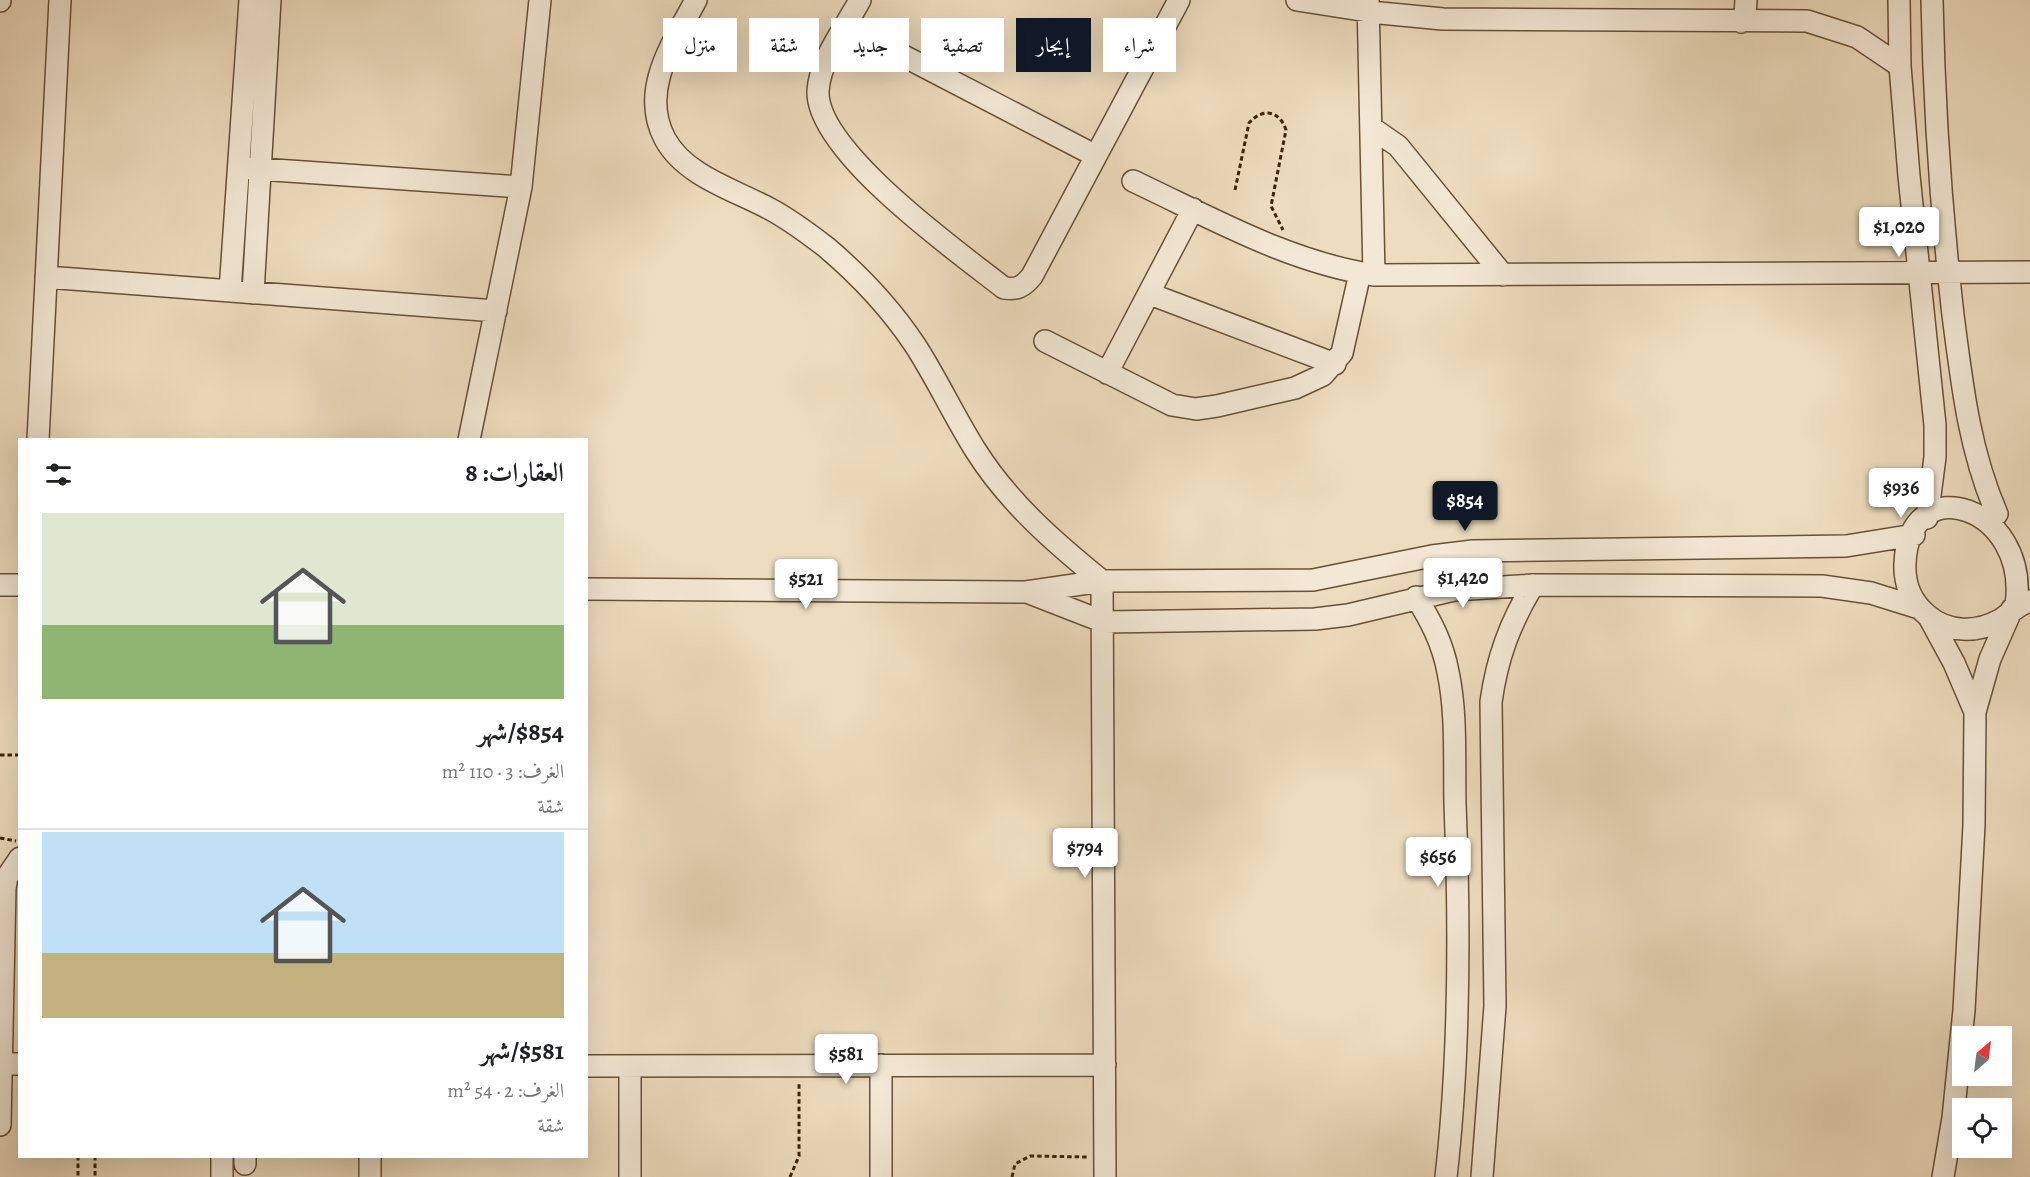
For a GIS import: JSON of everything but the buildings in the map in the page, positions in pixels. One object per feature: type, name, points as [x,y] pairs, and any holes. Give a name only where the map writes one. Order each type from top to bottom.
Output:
[{"type":"street","points":[[38,438],[60,0]]},
{"type":"street","points":[[230,291],[250,0]]},
{"type":"street","points":[[253,293],[270,0]]},
{"type":"street","points":[[469,438],[521,188],[540,0]]},
{"type":"street","points":[[696,0],[657,77],[655,109],[665,140],[686,164],[772,210],[826,247],[873,292],[914,343],[977,452],[1013,499],[1055,542],[1102,581],[1105,1167]]},
{"type":"street","points":[[850,18],[860,0]]},
{"type":"street","points":[[831,53],[821,71],[818,93],[822,115],[832,134],[911,215],[1004,288],[1015,289],[1025,285],[1032,276],[1179,0]]},
{"type":"street","points":[[1298,0],[1368,6],[1742,22],[1807,21],[1832,27],[1864,41],[1900,66]]},
{"type":"street","points":[[1742,22],[1745,16],[1746,0]]},
{"type":"street","points":[[1899,0],[1900,66],[1935,425],[1935,456],[1928,518]]},
{"type":"street","points":[[1932,0],[1939,171],[1948,271],[1967,423],[1981,475],[1997,514]]},
{"type":"street","points":[[1045,341],[1172,405],[1196,409],[1295,388],[1323,375],[1335,364],[1342,353],[1367,274],[1372,128],[1368,6]]},
{"type":"street","points":[[909,59],[1096,156]]},
{"type":"street","points":[[1372,128],[1398,146],[1503,275]]},
{"type":"street","points":[[238,168],[521,188]]},
{"type":"street","points":[[1133,181],[1293,254],[1367,274],[2030,272]]},
{"type":"street","points":[[1107,374],[1193,209]]},
{"type":"street","points":[[46,277],[496,311]]},
{"type":"street","points":[[1150,294],[1335,364]]},
{"type":"street","points":[[1943,1177],[1953,1118],[1964,1010],[1974,825],[1975,711],[1990,659],[2019,605],[2027,582],[2028,569],[2020,533],[1997,514],[1984,509],[1955,507],[1928,518],[1914,535],[1908,546],[1904,572],[1907,585],[1954,663],[1975,711]]},
{"type":"street","points":[[588,589],[1026,592],[1102,581],[1312,580],[1473,551],[1846,546],[1914,535]]},
{"type":"street","points":[[0,585],[18,585]]},
{"type":"street","points":[[1026,592],[1104,622],[1315,619],[1348,615],[1416,597],[1493,586],[1533,585],[1822,586],[1871,593],[1924,612],[1952,628],[1979,628],[1991,624],[2019,605]]},
{"type":"street","points":[[1482,1177],[1495,1006],[1491,702],[1495,671],[1504,640],[1516,611],[1533,585]]},
{"type":"street","points":[[1416,597],[1431,620],[1442,646],[1452,700],[1457,855],[1457,1003],[1446,1177]]},
{"type":"street","points":[[0,1125],[6,1071],[2,987],[11,963],[7,877],[18,861]]},
{"type":"street","points":[[881,1065],[881,1177]]},
{"type":"street","points":[[588,1066],[1104,1065]]},
{"type":"street","points":[[630,1066],[630,1177]]},
{"type":"street","points":[[222,1158],[222,1177]]},
{"type":"street","points":[[370,1158],[370,1177]]},
{"type":"path","points":[[1235,190],[1249,123],[1256,115],[1266,112],[1275,114],[1283,121],[1286,130],[1271,206],[1293,254]]},
{"type":"path","points":[[0,755],[18,755]]},
{"type":"path","points":[[0,838],[18,842]]},
{"type":"path","points":[[790,1177],[799,1156],[799,1066]]},
{"type":"path","points":[[1012,1177],[1015,1164],[1024,1157],[1105,1167]]},
{"type":"path","points":[[78,1158],[78,1177]]},
{"type":"path","points":[[95,1158],[95,1177]]}]
